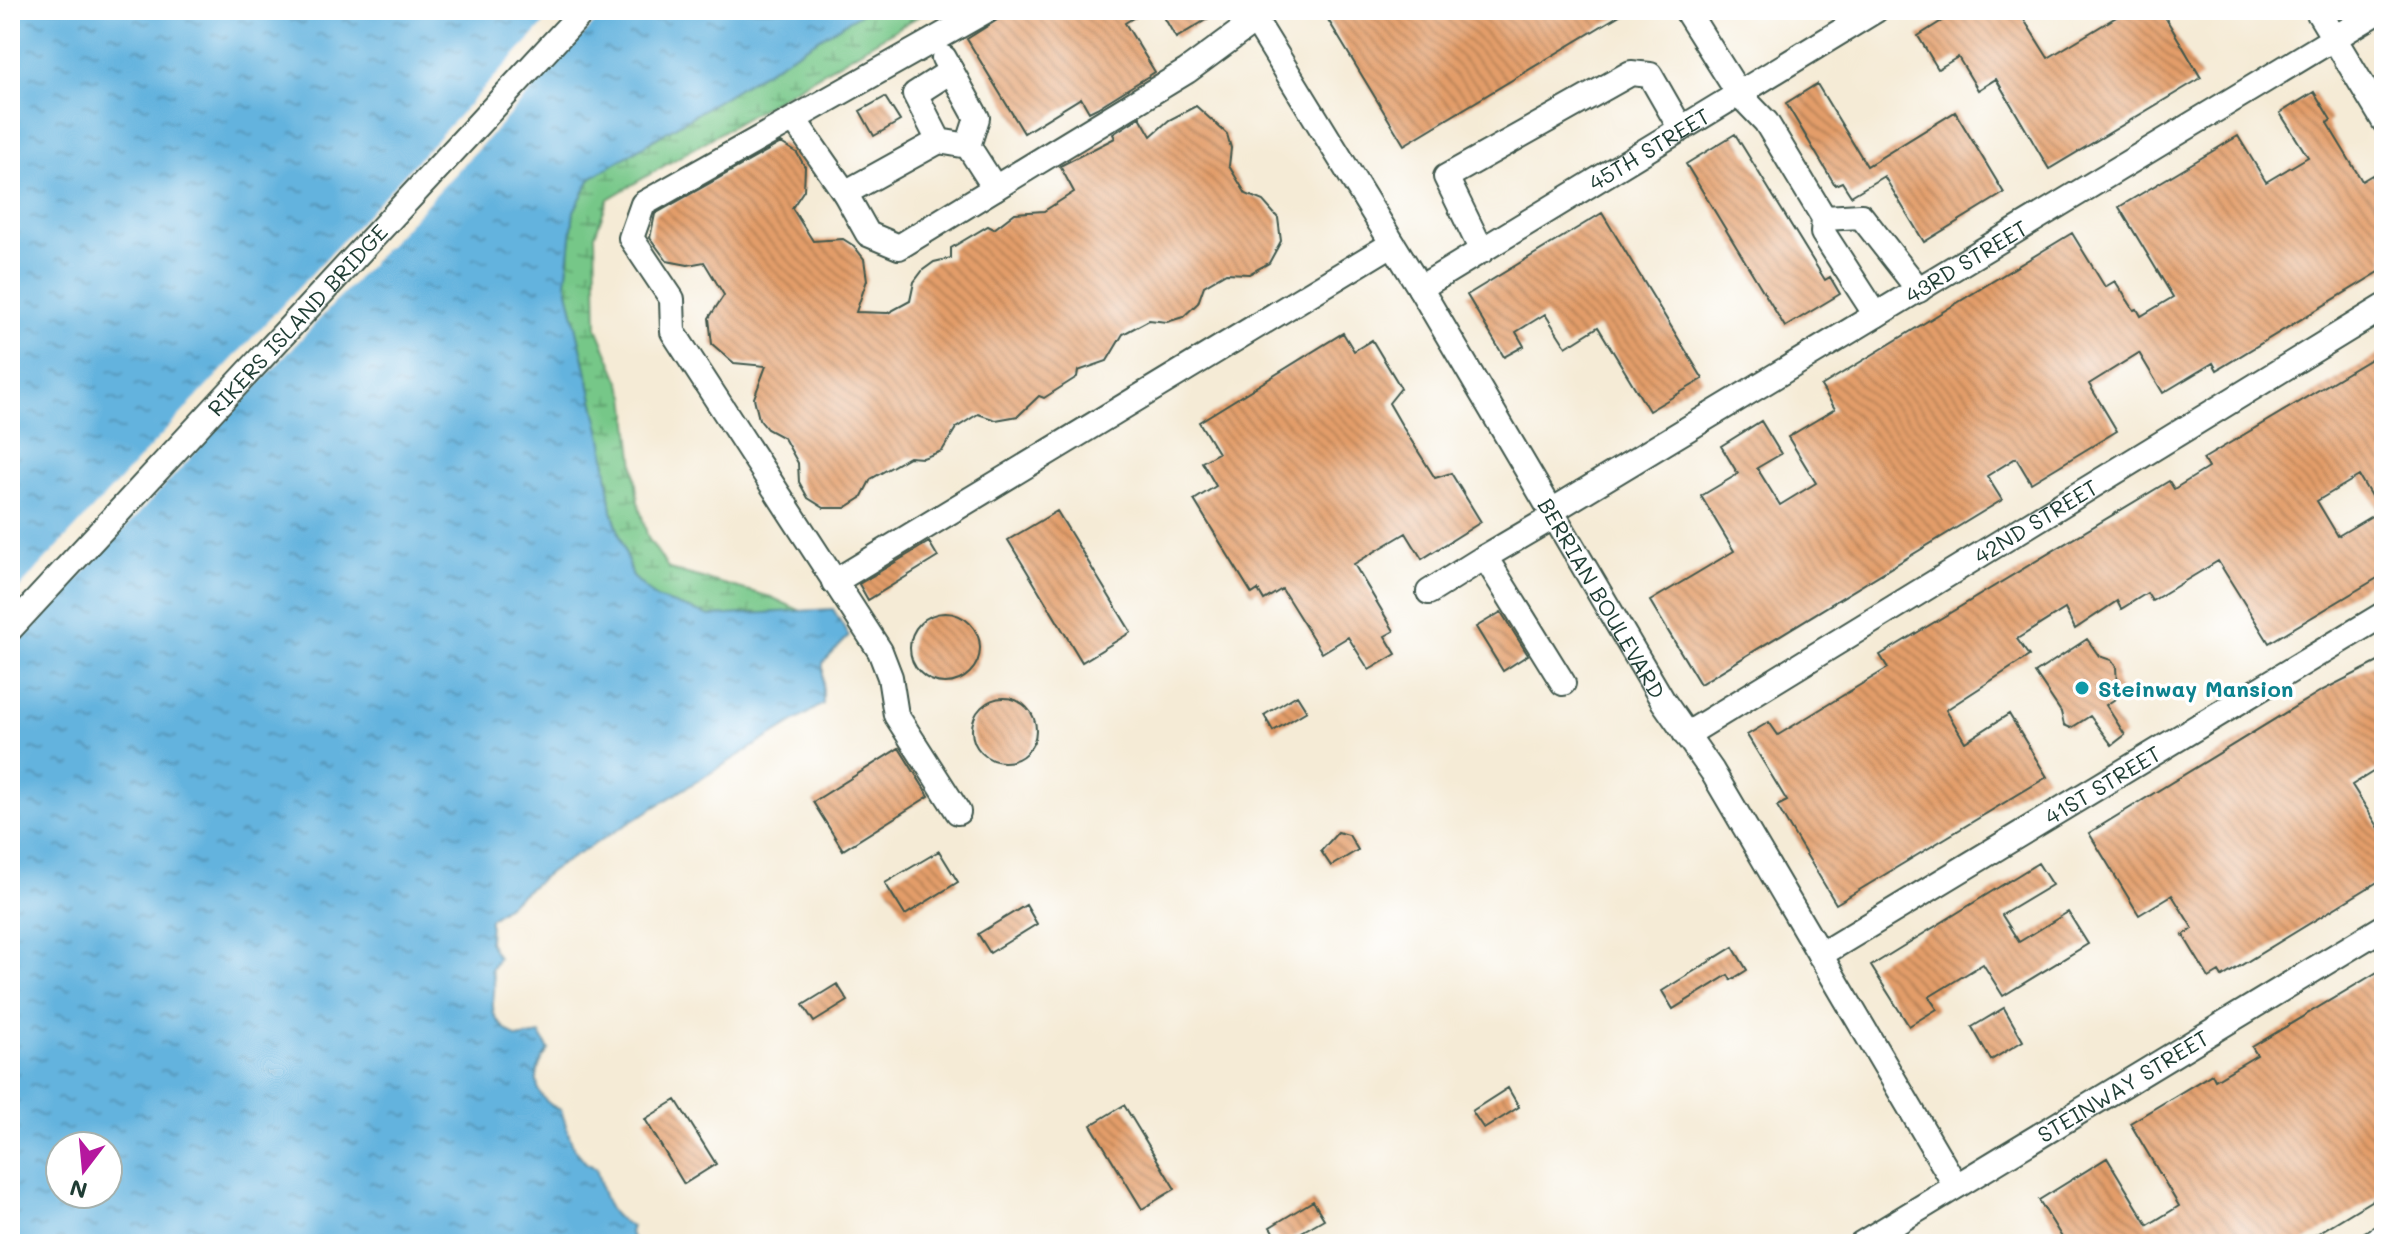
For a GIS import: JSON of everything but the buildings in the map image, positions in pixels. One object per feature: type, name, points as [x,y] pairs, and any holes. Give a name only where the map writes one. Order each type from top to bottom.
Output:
[{"type":"street","name":"RIKERS ISLAND BRIDGE","points":[[10,629],[584,10]]},
{"type":"street","points":[[958,812],[896,715],[890,677],[880,651],[673,332],[672,299],[631,238],[643,204],[987,10]]},
{"type":"street","points":[[1686,10],[1739,94],[1766,122],[1824,218],[1823,233],[1876,315]]},
{"type":"street","name":"45TH STREET","points":[[1420,288],[1876,10]]},
{"type":"street","points":[[2317,10],[2384,121]]},
{"type":"street","name":"43RD STREET","points":[[1429,592],[1876,315],[2381,10]]},
{"type":"street","points":[[795,121],[845,193],[868,234],[899,247],[1187,71],[1252,15]]},
{"type":"street","name":"BERRIAN BOULEVARD","points":[[1252,15],[1420,288],[1552,515],[1686,735],[1712,771],[1956,1186]]},
{"type":"street","points":[[935,42],[977,118],[968,146]]},
{"type":"street","points":[[939,141],[915,94],[951,71]]},
{"type":"street","points":[[1482,251],[1446,177],[1631,73],[1650,75],[1681,129]]},
{"type":"street","points":[[845,193],[939,141],[968,146],[995,188]]},
{"type":"street","points":[[1824,218],[1861,216],[1919,290]]},
{"type":"street","points":[[834,582],[1392,244]]},
{"type":"street","name":"42ND STREET","points":[[1686,735],[2384,307]]},
{"type":"street","points":[[1485,557],[1563,683]]},
{"type":"street","name":"41ST STREET","points":[[1820,955],[2384,614]]},
{"type":"street","name":"STEINWAY STREET","points":[[1861,1244],[2384,927]]},
{"type":"street","points":[[2370,1244],[2384,1236]]},
{"type":"green space","points":[[866,10],[929,10],[608,199],[595,235],[597,328],[626,396],[638,502],[648,538],[669,569],[771,597],[801,611],[710,616],[656,598],[633,577],[612,511],[603,443],[566,282],[574,211],[591,178]]},
{"type":"water","points":[[10,10],[866,10],[591,178],[574,211],[566,282],[603,443],[612,511],[633,577],[656,598],[710,616],[833,609],[849,636],[823,663],[823,704],[552,870],[490,919],[489,942],[498,958],[491,970],[494,980],[493,1012],[504,1028],[517,1038],[540,1034],[549,1050],[537,1076],[540,1092],[561,1110],[573,1147],[586,1163],[596,1168],[606,1203],[616,1217],[632,1226],[630,1233],[635,1244],[10,1244]]},
{"type":"pier","points":[[557,10],[607,10],[10,652],[10,598]]},
{"type":"place","name":"Steinway Mansion","points":[[2082,688]]}]
